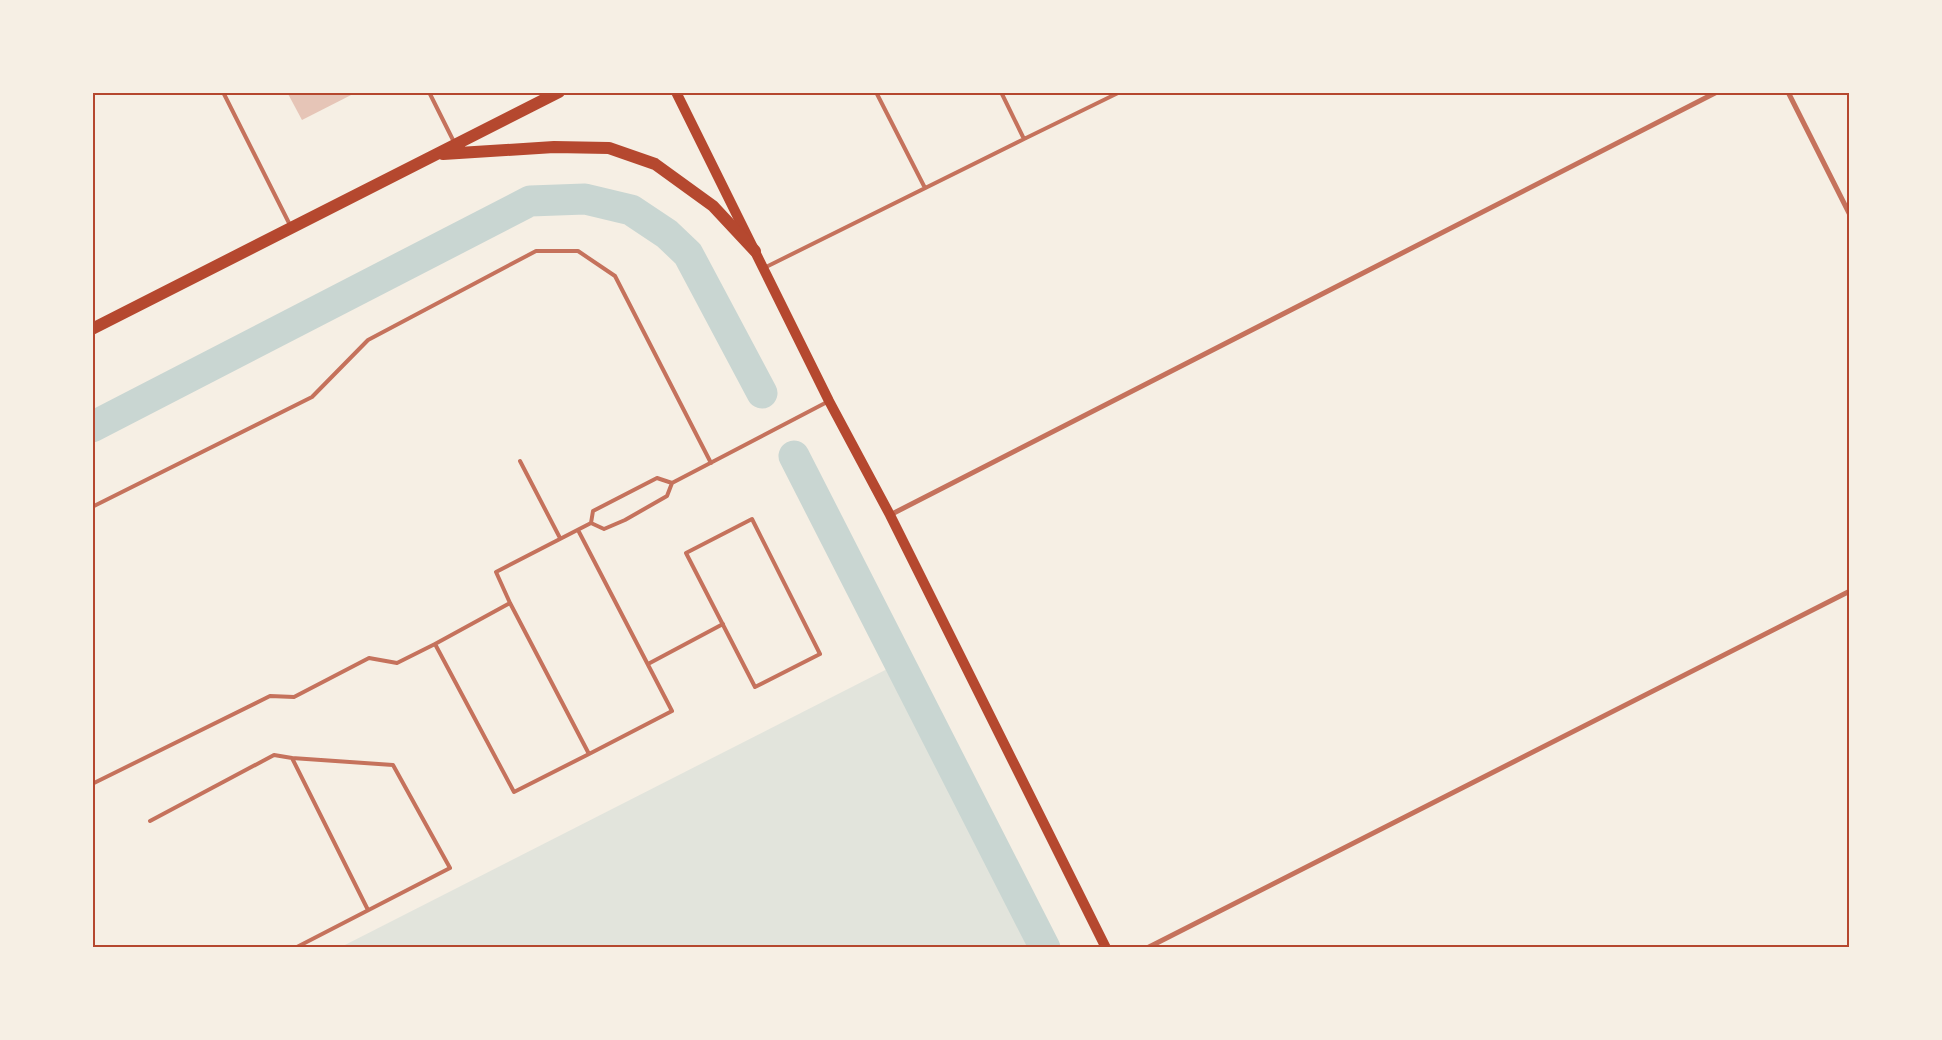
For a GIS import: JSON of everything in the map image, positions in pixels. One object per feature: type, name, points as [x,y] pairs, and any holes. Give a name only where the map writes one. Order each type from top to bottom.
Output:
[{"type":"main road","points":[[92,329],[559,92]]},
{"type":"main road","points":[[676,92],[1106,948]]},
{"type":"main road","points":[[438,154],[554,147],[609,148],[655,164],[713,206],[755,251]]},
{"type":"street","points":[[890,515],[1717,92]]},
{"type":"street","points":[[1788,92],[1850,215]]},
{"type":"street","points":[[1147,948],[1850,591]]},
{"type":"lane","points":[[223,92],[292,228]]},
{"type":"lane","points":[[429,92],[455,145]]},
{"type":"lane","points":[[876,92],[925,188]]},
{"type":"lane","points":[[1001,92],[1024,139]]},
{"type":"lane","points":[[764,269],[1120,92]]},
{"type":"lane","points":[[92,507],[312,396],[368,340],[536,250],[578,251],[615,276],[712,463]]},
{"type":"lane","points":[[591,523],[604,529],[625,520],[667,496],[672,483],[830,401]]},
{"type":"lane","points":[[520,462],[560,538]]},
{"type":"lane","points":[[591,523],[592,511],[657,478],[672,483]]},
{"type":"lane","points":[[752,520],[820,654],[755,687],[723,624],[686,554],[752,520]]},
{"type":"lane","points":[[589,754],[510,603],[496,572],[591,523]]},
{"type":"lane","points":[[435,644],[514,792],[672,711],[578,530]]},
{"type":"lane","points":[[92,784],[270,696],[294,698],[369,658],[397,663],[510,603]]},
{"type":"lane","points":[[648,664],[723,624]]},
{"type":"lane","points":[[150,821],[274,755],[393,765],[450,868],[295,948]]},
{"type":"lane","points":[[292,758],[368,910]]},
{"type":"shaded area","points":[[897,664],[1042,947],[341,947]]},
{"type":"building","points":[[287,92],[357,92],[302,120]]},
{"type":"waterway","points":[[92,427],[530,201],[585,199],[631,210],[667,234],[688,254],[762,393]]},
{"type":"waterway","points":[[794,456],[1045,948]]}]
